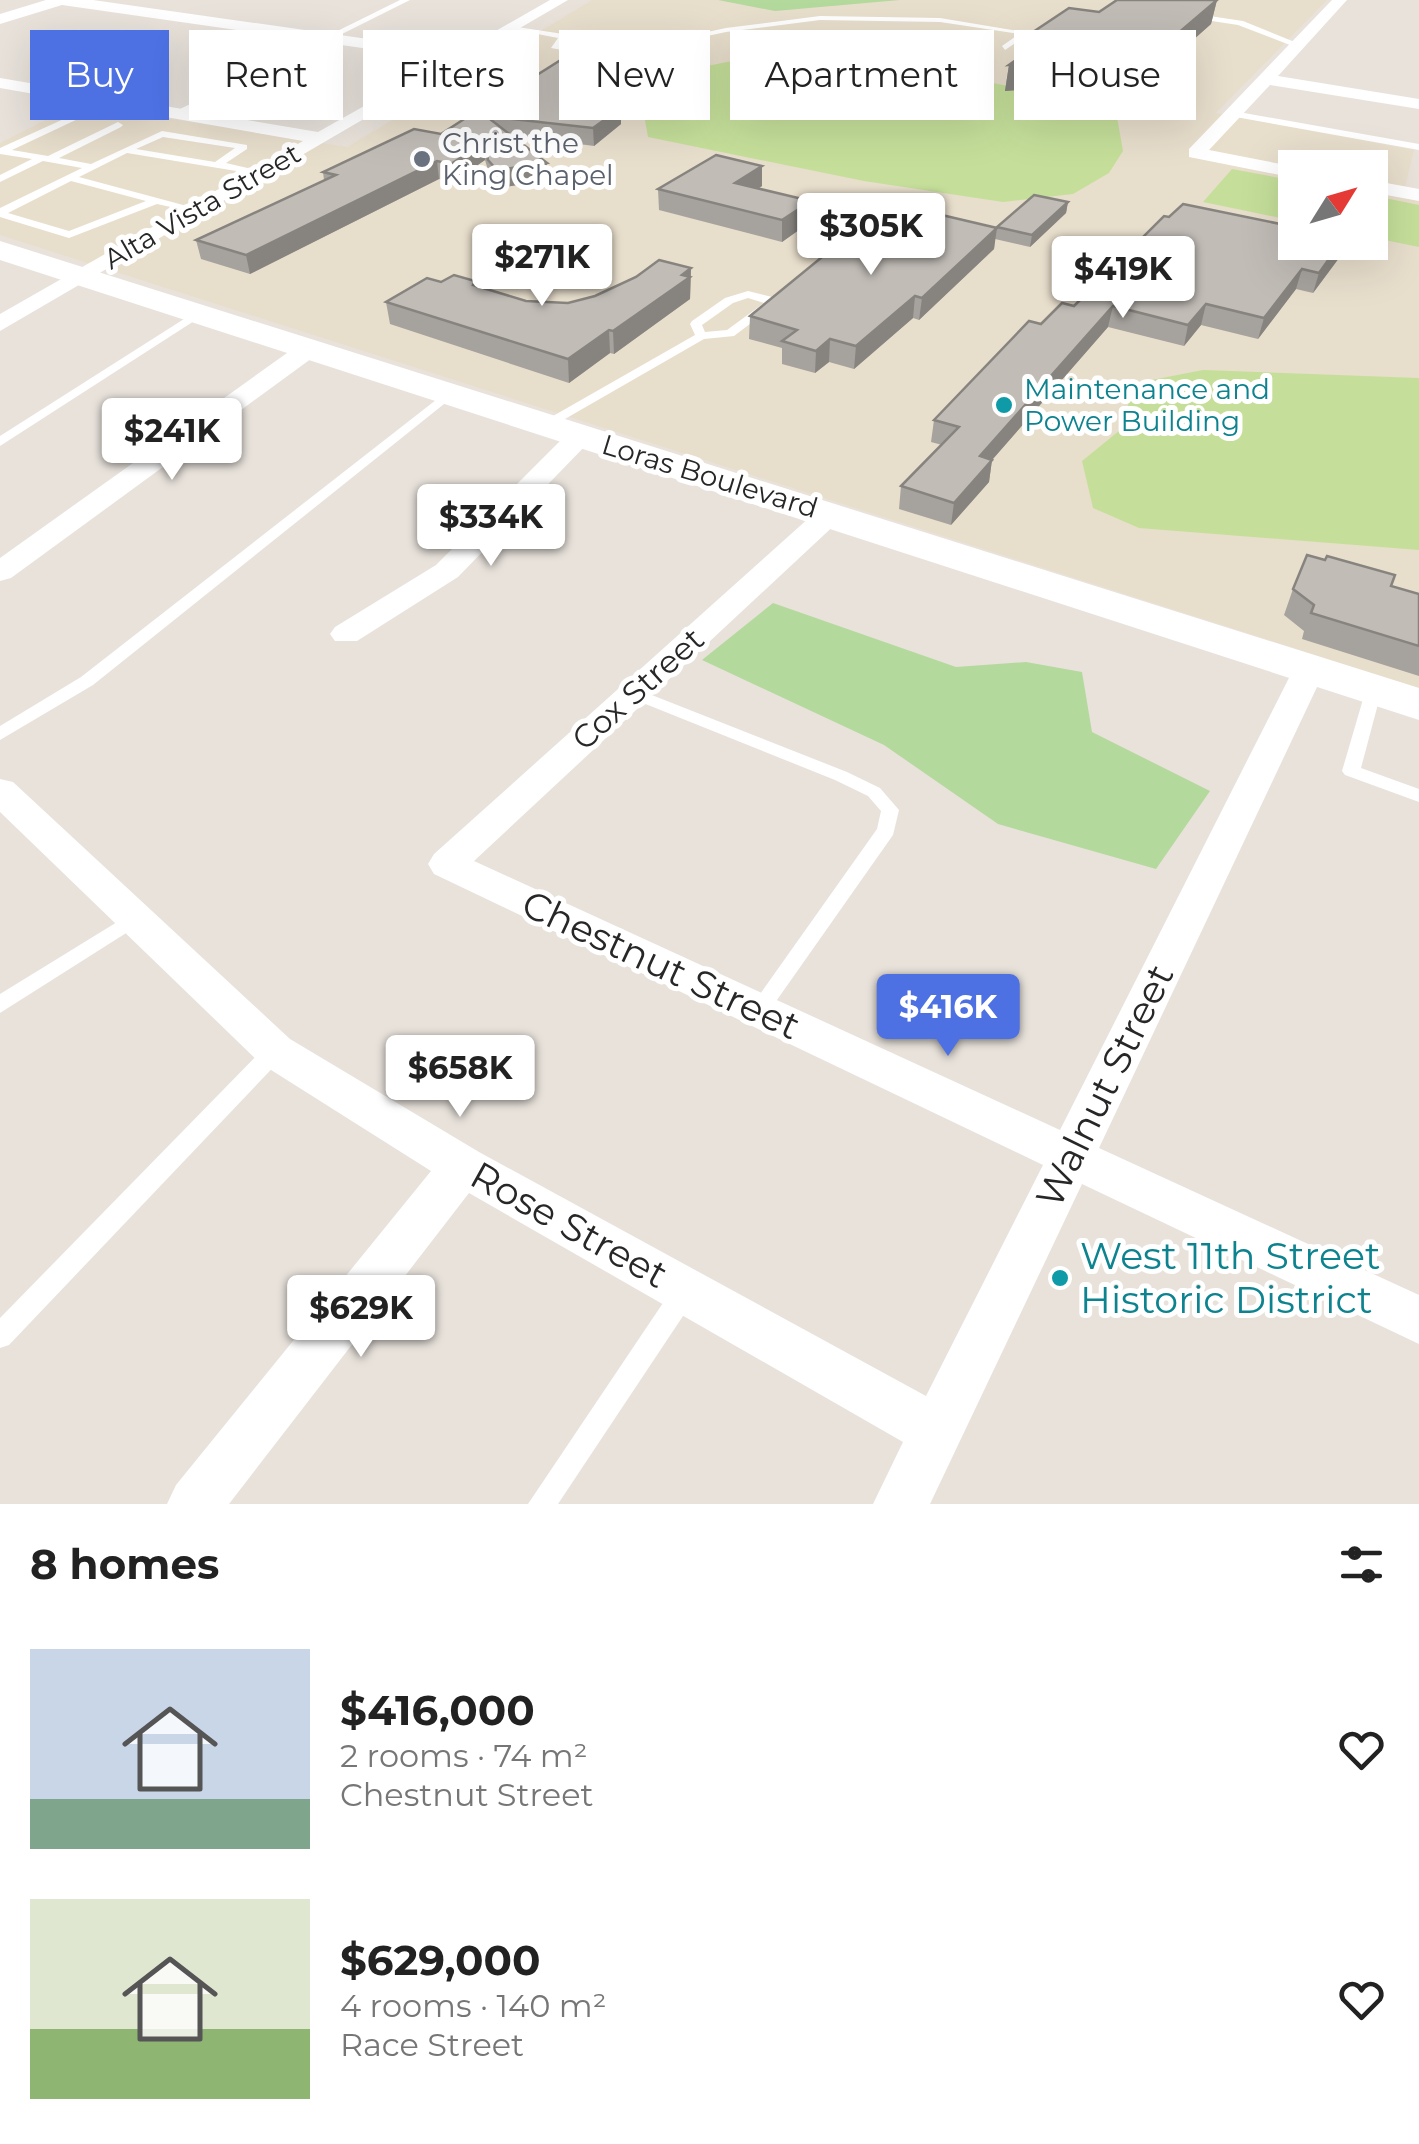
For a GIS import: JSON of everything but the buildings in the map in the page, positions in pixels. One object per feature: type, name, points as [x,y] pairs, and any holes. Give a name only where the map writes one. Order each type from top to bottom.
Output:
[{"type":"main road","name":"Loras Boulevard","points":[[0,250],[1419,704]]},
{"type":"street","name":"Alta Vista Street","points":[[507,30],[561,0]]},
{"type":"street","points":[[1278,169],[1196,153],[1340,0]]},
{"type":"street","points":[[0,19],[56,1],[270,30]]},
{"type":"street","points":[[1267,78],[1419,104]]},
{"type":"street","points":[[0,83],[319,138]]},
{"type":"street","name":"Alta Vista Street","points":[[0,324],[363,112]]},
{"type":"street","points":[[1388,190],[1419,196]]},
{"type":"street","points":[[0,572],[310,348]]},
{"type":"street","points":[[346,634],[447,571],[581,435]]},
{"type":"street","name":"Cox Street","points":[[447,864],[830,514]]},
{"type":"street","name":"Walnut Street","points":[[901,1504],[1310,668]]},
{"type":"street","name":"Rose Street","points":[[7,807],[135,918],[276,1051],[463,1166],[936,1431]]},
{"type":"street","name":"Chestnut Street","points":[[447,864],[1419,1320]]},
{"type":"street","points":[[195,1504],[463,1166]]},
{"type":"lane","points":[[343,31],[406,0]]},
{"type":"lane","points":[[1184,14],[1240,23],[1298,45]]},
{"type":"lane","points":[[710,33],[774,22],[886,16],[1026,34],[1005,48]]},
{"type":"lane","points":[[511,28],[559,35]]},
{"type":"lane","points":[[176,114],[189,108]]},
{"type":"lane","points":[[1233,114],[1419,147]]},
{"type":"lane","points":[[1,151],[69,120]]},
{"type":"lane","points":[[0,180],[118,125]]},
{"type":"lane","points":[[156,201],[70,235],[3,215],[2,211],[162,134],[244,147],[218,165]]},
{"type":"lane","points":[[126,150],[260,172]]},
{"type":"lane","points":[[1,151],[94,167]]},
{"type":"lane","points":[[72,178],[194,211]]},
{"type":"lane","points":[[546,424],[702,336],[730,334],[770,304],[768,298],[748,293],[737,296],[696,324],[702,336]]},
{"type":"lane","points":[[0,442],[199,314]]},
{"type":"lane","points":[[0,734],[87,681],[450,393]]},
{"type":"lane","points":[[1374,689],[1351,771],[1419,796]]},
{"type":"lane","points":[[634,693],[841,776],[874,792],[890,810],[886,830],[758,1011]]},
{"type":"lane","points":[[0,1006],[135,918]]},
{"type":"lane","points":[[0,1336],[276,1051]]},
{"type":"lane","points":[[542,1504],[686,1290]]},
{"type":"shaded area","points":[[592,0],[1327,0],[1216,113],[1414,150],[1405,188],[1419,192],[1419,688],[0,235],[0,143],[45,120],[169,119],[347,147],[392,120],[539,120],[539,32]]},
{"type":"green space","points":[[718,0],[900,0],[775,11]]},
{"type":"green space","points":[[730,61],[730,120],[994,120],[994,83],[1014,87],[1014,120],[1118,120],[1123,151],[1109,173],[1073,194],[1003,202],[864,181],[648,137],[645,120],[710,120],[710,65]]},
{"type":"green space","points":[[1232,169],[1278,178],[1278,217],[1203,202]]},
{"type":"green space","points":[[1388,199],[1419,205],[1419,247],[1388,241]]},
{"type":"green space","points":[[1203,370],[1419,378],[1419,550],[1139,528],[1093,508],[1082,461],[1125,426],[1131,384]]},
{"type":"green space","points":[[773,603],[956,667],[1026,662],[1082,672],[1092,732],[1210,791],[1156,869],[998,824],[884,745],[702,660]]},
{"type":"place","name":"Christ the King Chapel","points":[[422,159]]},
{"type":"place","name":"Maintenance and Power Building","points":[[1004,405]]},
{"type":"place","name":"West 11th Street Historic District","points":[[1060,1278]]}]
